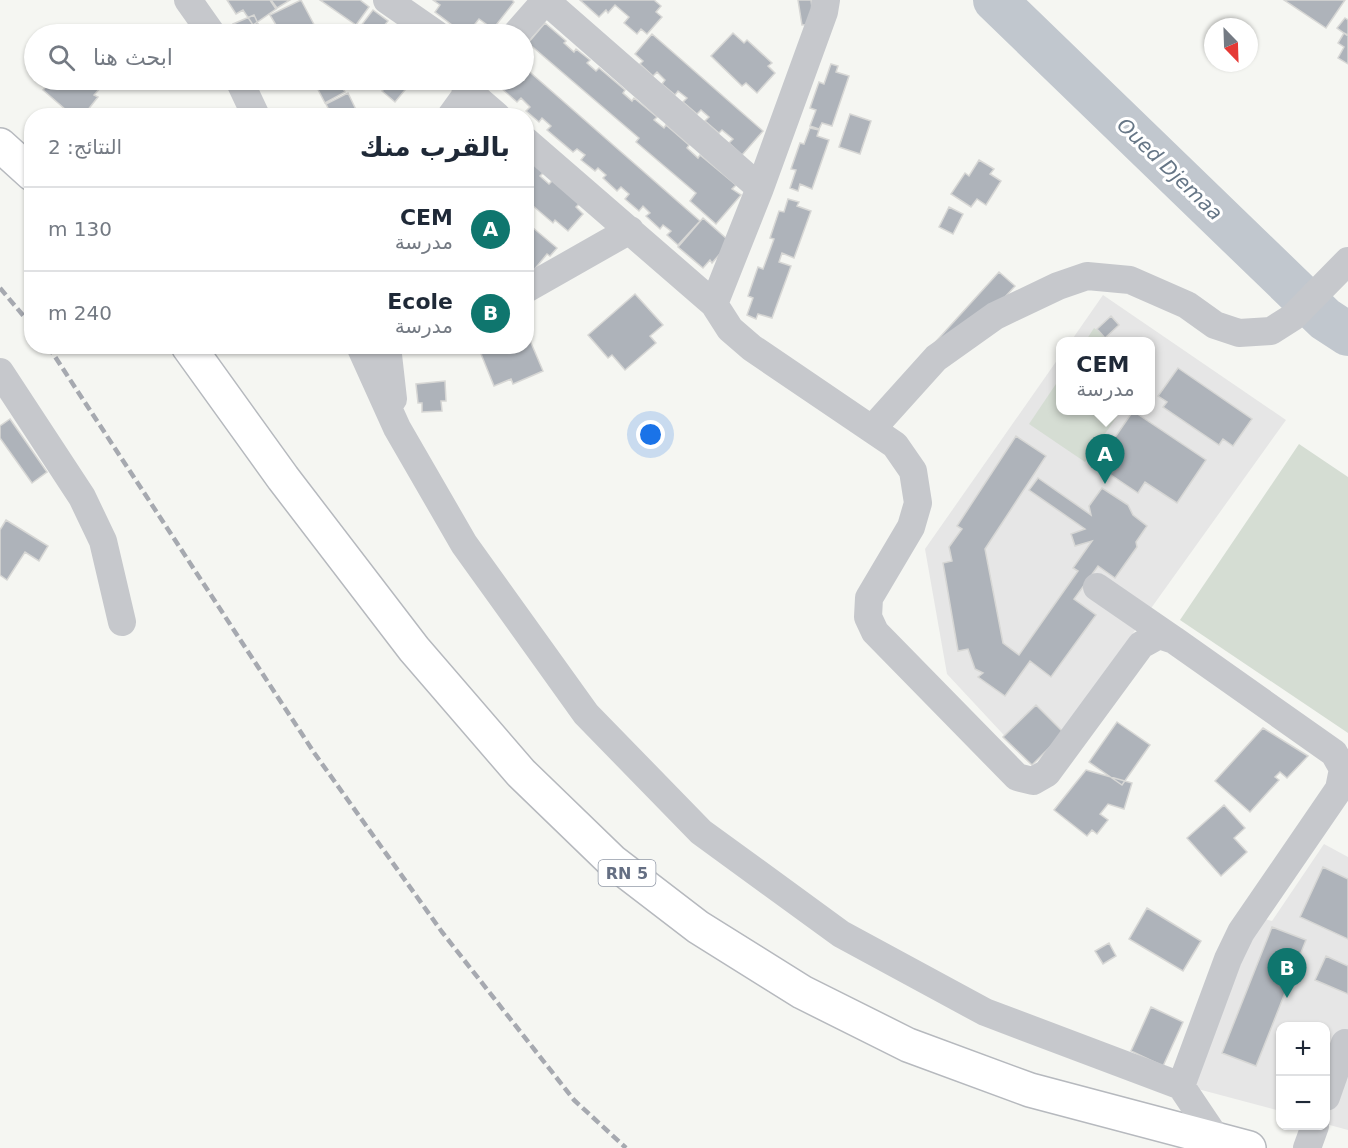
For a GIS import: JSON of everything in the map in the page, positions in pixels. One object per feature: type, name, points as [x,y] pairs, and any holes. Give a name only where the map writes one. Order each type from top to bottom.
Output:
[{"type":"main road","points":[[0,145],[24,167]]},
{"type":"main road","name":"RN 5","points":[[194,354],[414,650],[521,773],[612,861],[698,927],[792,986],[908,1045],[1030,1090],[1249,1148]]},
{"type":"street","points":[[188,0],[205,24]]},
{"type":"street","points":[[387,0],[422,24]]},
{"type":"street","points":[[525,24],[546,0],[760,188]]},
{"type":"street","points":[[714,304],[760,188],[824,12],[826,0]]},
{"type":"street","points":[[244,90],[252,108]]},
{"type":"street","points":[[455,108],[465,90]]},
{"type":"street","points":[[475,90],[490,108]]},
{"type":"street","points":[[534,148],[714,304],[729,328],[752,348],[895,445],[914,471],[918,503],[910,527],[869,598],[868,617],[874,632],[1017,777],[1033,781],[1047,773],[1141,645],[1159,635],[1174,640]]},
{"type":"street","points":[[534,284],[630,230]]},
{"type":"street","points":[[872,429],[936,358],[995,316],[1058,286],[1087,276],[1130,280],[1186,305],[1215,325],[1239,333],[1271,331],[1293,317],[1348,261]]},
{"type":"street","points":[[364,354],[397,428],[464,544],[586,714],[701,832],[841,934],[986,1012],[1181,1086],[1218,1141]]},
{"type":"street","points":[[388,354],[397,428]]},
{"type":"street","points":[[0,372],[82,497],[103,541],[122,622]]},
{"type":"street","points":[[1097,587],[1334,753],[1343,769],[1339,789],[1241,932],[1228,959],[1181,1086]]},
{"type":"street","points":[[1330,1086],[1346,1043]]},
{"type":"street","points":[[1306,1148],[1313,1130]]},
{"type":"shaded area","points":[[1103,295],[1286,420],[1058,738],[1035,761],[1029,762],[947,674],[925,549],[1056,362],[1056,415],[1155,415],[1155,337],[1074,337]]},
{"type":"shaded area","points":[[1094,328],[1108,337],[1088,337]]},
{"type":"shaded area","points":[[1056,384],[1056,415],[1118,415],[1085,462],[1029,424]]},
{"type":"shaded area","points":[[1299,444],[1348,477],[1348,733],[1180,620]]},
{"type":"shaded area","points":[[1324,844],[1348,857],[1348,1130],[1330,1125],[1330,1022],[1276,1022],[1276,1110],[1194,1088],[1237,969],[1261,918],[1272,921]]},
{"type":"building","points":[[227,0],[270,0],[276,9],[254,24],[243,10],[236,14]]},
{"type":"building","points":[[271,0],[290,0],[277,8]]},
{"type":"building","points":[[301,0],[314,24],[275,24],[270,15]]},
{"type":"building","points":[[320,0],[360,0],[369,7],[355,24]]},
{"type":"building","points":[[433,0],[512,0],[514,2],[497,24],[486,24],[479,19],[475,24],[451,24],[435,12],[440,5]]},
{"type":"building","points":[[580,0],[654,0],[661,6],[656,12],[662,17],[647,34],[641,29],[637,34],[624,23],[629,17],[615,5],[608,13],[606,10],[599,17]]},
{"type":"building","points":[[798,0],[811,0],[814,24],[802,25]]},
{"type":"building","points":[[1284,0],[1345,0],[1326,28]]},
{"type":"building","points":[[373,10],[388,21],[386,24],[362,24]]},
{"type":"building","points":[[254,15],[258,24],[233,24]]},
{"type":"building","points":[[1345,18],[1348,20],[1348,36],[1337,28]]},
{"type":"building","points":[[545,23],[566,41],[564,43],[574,52],[576,49],[590,60],[587,63],[596,71],[599,68],[625,90],[623,93],[632,101],[634,98],[657,117],[654,120],[664,128],[666,125],[689,145],[687,148],[698,158],[700,155],[736,185],[732,189],[741,195],[716,224],[690,201],[696,193],[636,142],[639,138],[534,48],[534,36]]},
{"type":"building","points":[[733,33],[744,43],[747,40],[772,63],[768,66],[775,73],[757,93],[746,83],[742,86],[711,56]]},
{"type":"building","points":[[1344,33],[1348,35],[1348,64],[1338,58],[1344,47],[1338,43]]},
{"type":"building","points":[[652,34],[763,131],[742,155],[729,143],[733,139],[722,130],[719,133],[705,121],[709,117],[701,110],[697,114],[683,102],[687,98],[678,91],[675,95],[662,84],[665,80],[657,72],[653,76],[640,64],[643,61],[635,54]]},
{"type":"building","points":[[831,64],[838,66],[836,72],[849,76],[832,126],[822,123],[819,129],[810,126],[816,110],[810,108],[819,82],[824,84]]},
{"type":"building","points":[[534,76],[700,221],[678,245],[667,235],[671,231],[663,225],[660,229],[646,216],[650,213],[643,206],[639,211],[625,199],[629,194],[621,187],[617,191],[603,178],[606,175],[598,168],[595,171],[581,160],[585,155],[577,149],[573,152],[547,130],[551,126],[542,118],[539,122],[534,118],[534,108],[529,108],[521,98],[517,102],[503,90],[534,90]]},
{"type":"building","points":[[43,90],[98,90],[94,95],[98,97],[89,108],[64,108]]},
{"type":"building","points":[[318,90],[344,90],[345,92],[325,103]]},
{"type":"building","points":[[383,90],[405,90],[395,102]]},
{"type":"building","points":[[348,93],[355,108],[328,108],[326,104]]},
{"type":"building","points":[[850,114],[871,121],[860,154],[839,147]]},
{"type":"building","points":[[810,128],[819,130],[817,136],[829,140],[812,189],[800,184],[798,191],[790,188],[796,170],[791,169],[800,143],[804,144]]},
{"type":"building","points":[[979,160],[994,169],[990,174],[1001,181],[986,205],[977,199],[971,207],[951,194],[965,173],[969,176]]},
{"type":"building","points":[[534,164],[544,172],[540,176],[549,184],[553,180],[580,203],[576,207],[583,214],[568,231],[555,220],[553,223],[534,207]]},
{"type":"building","points":[[788,199],[799,202],[797,206],[811,211],[794,258],[782,253],[779,262],[791,266],[772,318],[758,314],[756,319],[747,315],[753,298],[748,296],[758,267],[763,269],[774,239],[770,238],[779,211],[784,212]]},
{"type":"building","points":[[949,207],[963,214],[953,234],[939,227]]},
{"type":"building","points":[[703,218],[728,240],[725,248],[712,263],[710,260],[703,268],[678,247]]},
{"type":"building","points":[[534,229],[557,248],[550,256],[547,254],[534,270]]},
{"type":"building","points":[[999,272],[1015,286],[898,415],[882,401]]},
{"type":"building","points":[[635,294],[663,325],[650,336],[656,343],[625,370],[612,355],[608,358],[588,335]]},
{"type":"building","points":[[1111,316],[1119,325],[1106,337],[1097,329]]},
{"type":"building","points":[[534,350],[543,371],[513,384],[511,379],[494,386],[481,354],[534,354]]},
{"type":"building","points":[[1178,368],[1252,419],[1233,446],[1223,439],[1219,445],[1163,407],[1167,402],[1158,396]]},
{"type":"building","points":[[445,381],[446,401],[441,401],[442,411],[422,412],[422,403],[418,403],[416,384]]},
{"type":"building","points":[[1130,415],[1139,415],[1206,460],[1177,503],[1145,482],[1138,493],[1096,465]]},
{"type":"building","points":[[10,419],[47,472],[32,483],[0,438],[0,426]]},
{"type":"building","points":[[1016,436],[1046,456],[985,549],[1003,643],[1019,655],[1078,571],[1073,568],[1092,541],[1075,546],[1071,534],[1085,529],[1029,490],[1038,478],[1091,515],[1089,506],[1102,488],[1128,505],[1133,515],[1147,526],[1136,542],[1137,547],[1115,578],[1098,566],[1074,599],[1096,615],[1051,677],[1030,661],[1005,696],[978,677],[983,673],[975,669],[968,649],[958,651],[943,563],[952,561],[949,547],[962,529],[957,526]]},
{"type":"building","points":[[6,520],[48,546],[39,561],[25,552],[7,580],[0,575],[0,530]]},
{"type":"building","points":[[1036,705],[1064,733],[1032,765],[1003,737]]},
{"type":"building","points":[[1117,722],[1150,745],[1122,785],[1089,762]]},
{"type":"building","points":[[1263,728],[1308,756],[1287,778],[1280,772],[1275,777],[1279,780],[1250,812],[1215,781]]},
{"type":"building","points":[[1086,770],[1132,783],[1124,809],[1108,804],[1100,814],[1108,820],[1097,834],[1092,830],[1087,836],[1054,810]]},
{"type":"building","points":[[1224,805],[1245,828],[1234,838],[1247,852],[1221,876],[1187,838]]},
{"type":"building","points":[[1323,867],[1348,879],[1348,939],[1300,917]]},
{"type":"building","points":[[1147,908],[1201,941],[1183,971],[1129,939]]},
{"type":"building","points":[[1272,927],[1306,940],[1256,1066],[1222,1053]]},
{"type":"building","points":[[1109,943],[1116,956],[1103,964],[1095,951]]},
{"type":"building","points":[[1326,956],[1348,966],[1348,994],[1315,980]]},
{"type":"building","points":[[1151,1007],[1183,1022],[1163,1066],[1131,1051]]},
{"type":"waterway","name":"Oued Djemaa","points":[[995,0],[1325,319],[1348,334]]},
{"type":"railway","points":[[0,288],[24,316]]},
{"type":"railway","points":[[53,354],[315,754],[442,932],[574,1100],[626,1148]]},
{"type":"place","name":"CEM","points":[[1105,484]]},
{"type":"place","name":"Ecole","points":[[1287,998]]}]
